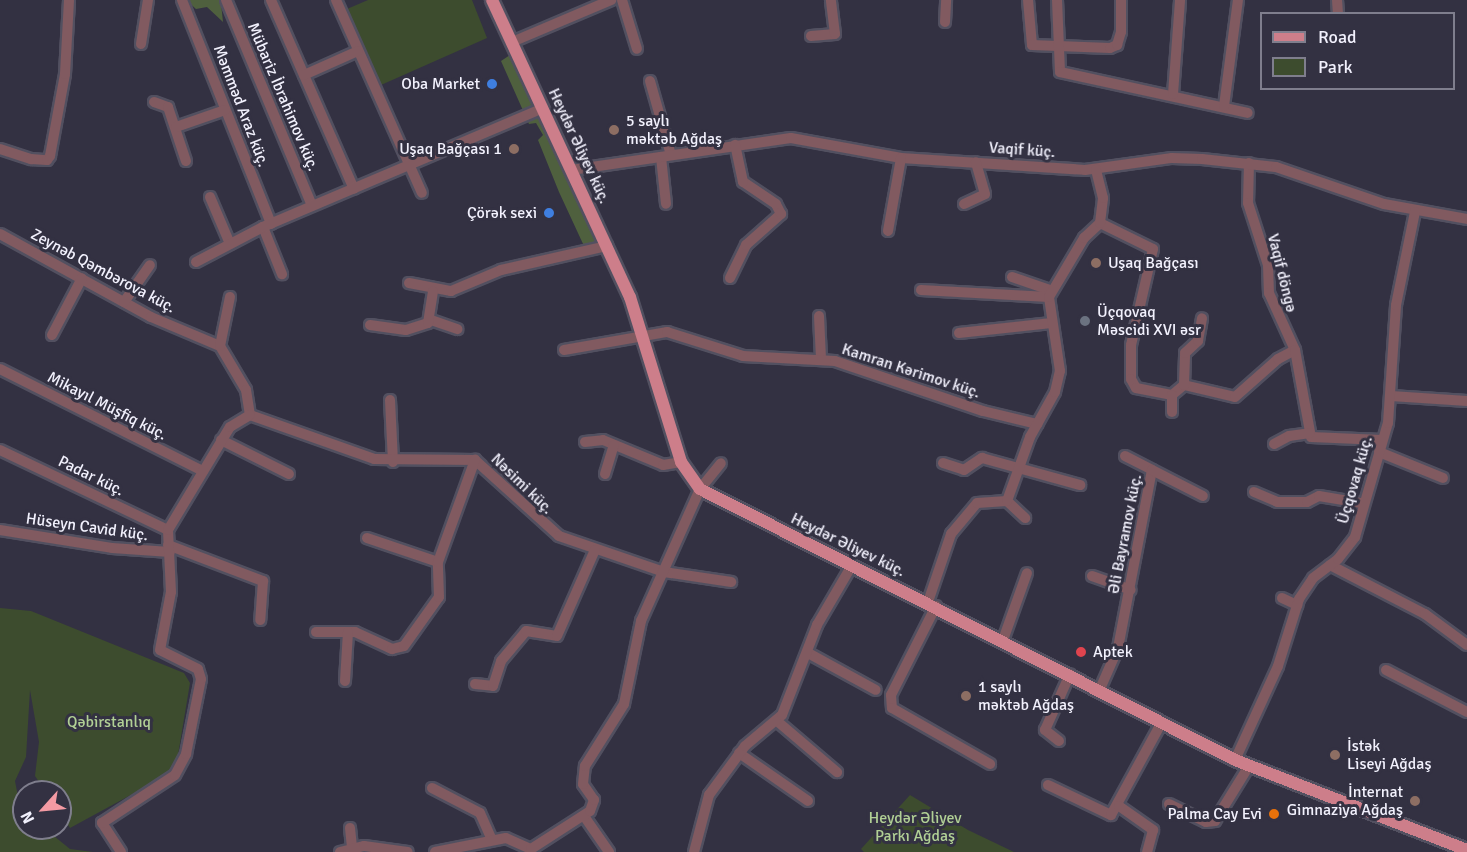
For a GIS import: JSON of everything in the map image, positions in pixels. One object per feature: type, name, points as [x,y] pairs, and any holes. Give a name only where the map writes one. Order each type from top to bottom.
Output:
[{"type":"main road","name":"Heydər Əliyev küç.","points":[[492,0],[607,246],[644,336],[681,462],[700,489],[1100,689],[1235,760],[1467,850]]},
{"type":"street","points":[[0,149],[47,160],[64,74],[69,0]]},
{"type":"street","points":[[141,44],[148,0]]},
{"type":"street","name":"Məmməd Araz küç.","points":[[182,0],[225,110],[282,274]]},
{"type":"street","name":"Mübariz İbrahimov küç.","points":[[226,0],[312,206]]},
{"type":"street","points":[[271,0],[354,189]]},
{"type":"street","points":[[336,0],[422,193]]},
{"type":"street","points":[[512,42],[611,0]]},
{"type":"street","points":[[622,0],[637,49]]},
{"type":"street","points":[[811,36],[835,34],[831,0]]},
{"type":"street","points":[[945,22],[946,0]]},
{"type":"street","points":[[1028,0],[1032,45],[1058,48],[1117,45],[1121,0]]},
{"type":"street","points":[[1057,0],[1058,68],[1066,75],[1173,94],[1248,113]]},
{"type":"street","points":[[1173,94],[1180,0]]},
{"type":"street","points":[[1224,106],[1238,0]]},
{"type":"street","points":[[304,75],[358,51]]},
{"type":"street","points":[[650,81],[666,156],[666,204]]},
{"type":"street","points":[[154,102],[168,107],[186,161]]},
{"type":"street","points":[[196,262],[312,206],[543,108]]},
{"type":"street","points":[[176,127],[225,110]]},
{"type":"street","name":"Vaqif küç.","points":[[572,170],[735,145],[813,139],[901,158],[1096,170],[1172,158],[1249,163],[1415,212],[1467,219]]},
{"type":"street","points":[[730,279],[746,245],[781,214],[776,204],[743,182],[735,145]]},
{"type":"street","points":[[888,231],[901,158]]},
{"type":"street","points":[[964,204],[985,194],[975,162]]},
{"type":"street","name":"Vaqif döngə","points":[[1249,163],[1248,203],[1268,265],[1269,293],[1295,350],[1310,434]]},
{"type":"street","points":[[1007,501],[1037,424],[1059,378],[1051,323],[1050,294],[1084,238],[1100,223],[1103,198],[1096,170]]},
{"type":"street","points":[[210,197],[230,244]]},
{"type":"street","name":"Üçqovaq küç.","points":[[1235,760],[1278,666],[1297,605],[1307,585],[1351,544],[1361,503],[1382,440],[1390,396],[1396,305],[1415,212]]},
{"type":"street","points":[[1100,223],[1152,246],[1133,329],[1131,379],[1136,388],[1172,395]]},
{"type":"street","name":"Zeynəb Qəmbərova küç.","points":[[0,234],[124,302],[220,346]]},
{"type":"street","points":[[409,283],[433,291],[451,291],[501,270],[607,246]]},
{"type":"street","points":[[124,302],[150,265]]},
{"type":"street","points":[[1012,277],[1050,294]]},
{"type":"street","points":[[52,335],[82,278]]},
{"type":"street","points":[[921,290],[1050,294]]},
{"type":"street","points":[[431,320],[433,291]]},
{"type":"street","points":[[121,852],[102,823],[175,775],[186,754],[201,679],[198,669],[160,650],[171,592],[168,530],[201,470],[221,440],[237,420],[250,415],[246,390],[220,346],[230,297]]},
{"type":"street","points":[[819,316],[821,359]]},
{"type":"street","points":[[1172,395],[1184,385],[1185,353],[1198,341],[1202,318]]},
{"type":"street","points":[[370,325],[406,330],[431,320],[457,329]]},
{"type":"street","points":[[959,333],[1051,323]]},
{"type":"street","name":"Kamran Kərimov küç.","points":[[564,350],[667,332],[765,359],[821,359],[1037,424]]},
{"type":"street","points":[[1184,385],[1235,397],[1278,359],[1295,350]]},
{"type":"street","name":"Mikayıl Müşfiq küç.","points":[[0,369],[201,470]]},
{"type":"street","points":[[1172,395],[1172,412]]},
{"type":"street","points":[[1390,396],[1467,402]]},
{"type":"street","points":[[390,400],[393,462]]},
{"type":"street","name":"Nəsimi küç.","points":[[250,415],[393,462],[475,460],[548,529],[595,550],[664,572],[731,582]]},
{"type":"street","points":[[1274,444],[1289,436],[1310,434],[1317,441],[1382,440]]},
{"type":"street","points":[[221,440],[289,474]]},
{"type":"street","points":[[585,442],[597,440],[614,445],[655,463],[681,462]]},
{"type":"street","points":[[605,474],[614,445]]},
{"type":"street","name":"Padar küç.","points":[[0,450],[168,530]]},
{"type":"street","points":[[1379,452],[1443,478]]},
{"type":"street","points":[[1125,456],[1152,471]]},
{"type":"street","points":[[943,464],[964,470],[982,458],[1020,466],[1080,485]]},
{"type":"street","points":[[316,632],[348,632],[400,649],[440,597],[438,562],[475,460]]},
{"type":"street","points":[[435,852],[491,838],[512,839],[519,849],[536,847],[584,816],[594,800],[583,784],[585,766],[624,704],[641,621],[700,489],[721,463]]},
{"type":"street","name":"Əli Bayramov küç.","points":[[1100,689],[1118,648],[1131,590],[1152,471],[1203,496]]},
{"type":"street","points":[[1254,492],[1277,501],[1307,502],[1319,496],[1361,503]]},
{"type":"street","points":[[990,764],[892,708],[891,695],[932,604],[951,534],[976,503],[1007,501],[1025,518]]},
{"type":"street","name":"Hüseyn Cavid küç.","points":[[0,530],[112,548],[169,548],[263,581],[260,620]]},
{"type":"street","points":[[367,538],[438,562]]},
{"type":"street","points":[[475,684],[493,686],[501,661],[526,631],[557,636],[595,550]]},
{"type":"street","points":[[696,851],[704,805],[739,753],[777,721],[808,653],[817,625],[852,564]]},
{"type":"street","points":[[1330,565],[1425,614],[1467,645]]},
{"type":"street","points":[[1003,640],[1027,573]]},
{"type":"street","points":[[1092,576],[1131,590]]},
{"type":"street","points":[[1282,598],[1297,605]]},
{"type":"street","points":[[345,681],[348,632]]},
{"type":"street","points":[[808,653],[876,690]]},
{"type":"street","points":[[1386,670],[1467,712]]},
{"type":"street","points":[[1059,741],[1045,730],[1070,674]]},
{"type":"street","points":[[777,721],[837,772]]},
{"type":"street","points":[[1048,785],[1106,815],[1115,813],[1162,723]]},
{"type":"street","points":[[739,753],[808,801]]},
{"type":"street","points":[[1169,804],[1206,822],[1215,821],[1249,766]]},
{"type":"street","points":[[432,788],[480,813],[491,838]]},
{"type":"street","points":[[1119,806],[1154,831],[1147,852]]},
{"type":"street","points":[[584,816],[609,852]]},
{"type":"street","points":[[350,828],[352,848]]},
{"type":"street","points":[[340,852],[352,848],[408,852]]},
{"type":"green space","points":[[186,0],[225,0],[221,3],[223,22],[207,7],[196,9]]},
{"type":"green space","points":[[368,0],[472,0],[487,38],[381,85],[347,9]]},
{"type":"green space","points":[[513,53],[600,242],[584,246],[559,192],[538,140],[543,135],[536,123],[529,124],[501,61]]},
{"type":"green space","name":"Qəbirstanlıq","points":[[0,608],[31,611],[184,673],[190,683],[177,761],[162,778],[72,827],[72,780],[38,780],[35,776],[39,742],[30,690],[26,757],[15,780],[12,780],[12,840],[59,840],[70,849],[93,852],[0,852]]},
{"type":"green space","name":"Heydər Əliyev Parkı Ağdaş","points":[[910,795],[968,830],[1014,852],[864,852],[861,849]]},
{"type":"place","name":"Oba Market","points":[[492,84]]},
{"type":"place","name":"5 saylı məktəb Ağdaş","points":[[614,130]]},
{"type":"place","name":"Uşaq Bağçası 1","points":[[514,149]]},
{"type":"place","name":"Çörək sexi","points":[[549,213]]},
{"type":"place","name":"Uşaq Bağçası","points":[[1096,263]]},
{"type":"place","name":"Üçqovaq Məscidi XVI əsr","points":[[1085,321]]},
{"type":"place","name":"Aptek","points":[[1081,652]]},
{"type":"place","name":"1 saylı məktəb Ağdaş","points":[[966,696]]},
{"type":"place","name":"İstək Liseyi Ağdaş","points":[[1335,755]]},
{"type":"place","name":"İnternat Gimnaziya Ağdaş","points":[[1415,801]]},
{"type":"place","name":"Palma Cay Evi","points":[[1274,814]]}]
